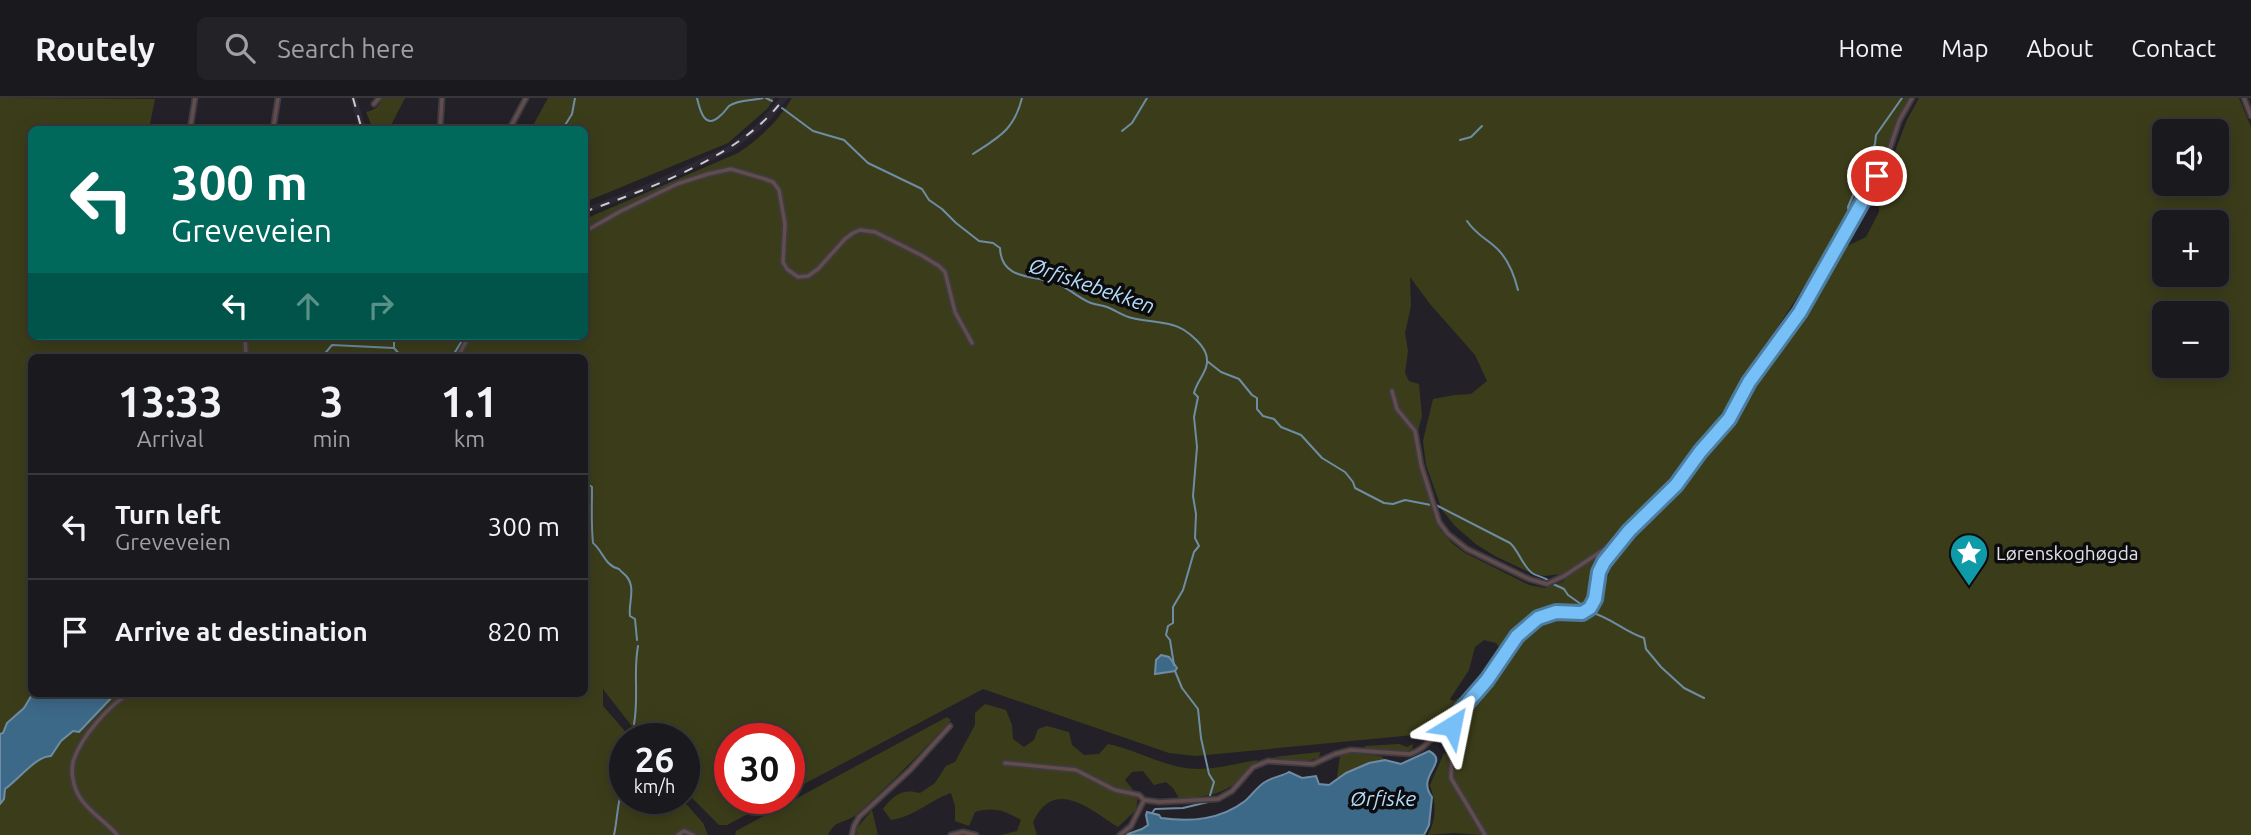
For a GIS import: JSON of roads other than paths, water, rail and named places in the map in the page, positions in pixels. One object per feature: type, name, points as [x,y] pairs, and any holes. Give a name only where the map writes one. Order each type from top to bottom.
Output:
[{"type":"street","points":[[191,126],[195,98]]},
{"type":"street","points":[[273,126],[278,98]]},
{"type":"street","points":[[374,104],[379,98]]},
{"type":"street","points":[[440,126],[442,98]]},
{"type":"street","points":[[511,126],[526,98]]},
{"type":"street","points":[[1005,763],[1076,770],[1115,790],[1139,795],[1146,801],[1159,802],[1218,799],[1232,791],[1256,765],[1273,760],[1312,764],[1351,750],[1410,754],[1418,751],[1452,721],[1487,680],[1517,636],[1538,618],[1556,612],[1582,613],[1590,608],[1595,599],[1601,565],[1624,536],[1676,485],[1700,452],[1724,426],[1749,382],[1795,320],[1886,160],[1899,121],[1912,98]]},
{"type":"street","points":[[2244,98],[2251,116]]},
{"type":"street","points":[[588,230],[677,184],[708,174],[731,169],[765,178],[773,182],[779,190],[785,224],[783,262],[787,269],[798,277],[808,275],[818,269],[853,233],[860,230],[875,232],[921,255],[945,272],[955,312],[972,343]]},
{"type":"street","points":[[1392,391],[1397,409],[1415,431],[1439,522],[1448,534],[1467,550],[1543,583],[1554,582],[1624,536]]},
{"type":"street","points":[[117,835],[79,796],[72,773],[74,760],[101,718],[123,697]]},
{"type":"street","points":[[1452,721],[1451,778],[1485,835]]},
{"type":"street","points":[[852,835],[859,817],[910,770],[950,726]]},
{"type":"street","points":[[1120,835],[1131,826],[1146,801]]},
{"type":"street","points":[[678,835],[684,831],[693,835]]},
{"type":"street","points":[[951,835],[963,832],[976,835]]},
{"type":"water","points":[[1161,655],[1169,657],[1177,668],[1175,671],[1155,674],[1156,660]]},
{"type":"water","points":[[31,697],[112,697],[79,732],[73,731],[61,741],[51,756],[33,764],[5,789],[4,799],[0,804],[0,734],[7,723],[24,708]]},
{"type":"water","name":"Ørfiske","points":[[1429,751],[1435,755],[1436,760],[1427,782],[1432,797],[1429,825],[1424,835],[1125,835],[1148,825],[1147,812],[1161,818],[1183,820],[1226,812],[1245,801],[1265,782],[1289,772],[1302,778],[1316,776],[1319,784],[1329,785],[1346,773],[1369,763],[1385,760],[1401,764]]},
{"type":"waterway","points":[[564,126],[572,114],[575,98]]},
{"type":"waterway","name":"Ørfiskebekken","points":[[697,98],[704,117],[711,121],[733,104],[763,98]]},
{"type":"waterway","name":"Ørfiskebekken","points":[[766,98],[772,101]]},
{"type":"waterway","points":[[973,154],[1004,132],[1015,118],[1022,98]]},
{"type":"waterway","points":[[1122,131],[1132,123],[1147,98]]},
{"type":"waterway","points":[[1852,223],[1855,220],[1848,207],[1875,144],[1876,135],[1902,98]]},
{"type":"waterway","name":"Ørfiskebekken","points":[[782,108],[813,131],[844,140],[868,163],[922,189],[929,200],[979,241],[993,243],[1000,248],[1002,259],[1014,272],[1058,284],[1093,304],[1129,317],[1178,327],[1197,340],[1202,347],[1207,365],[1194,393],[1198,397],[1194,417],[1197,447],[1193,496],[1196,514],[1195,538],[1199,546],[1194,552],[1183,590],[1173,607],[1173,623],[1168,626],[1166,635],[1170,640],[1174,665]]},
{"type":"waterway","points":[[1460,140],[1471,137],[1482,126]]},
{"type":"waterway","points":[[1467,221],[1506,259],[1518,290]]},
{"type":"waterway","points":[[1820,273],[1838,241]]},
{"type":"waterway","points":[[1785,329],[1812,287]]},
{"type":"waterway","points":[[394,340],[394,348]]},
{"type":"waterway","points":[[454,354],[463,340]]},
{"type":"waterway","points":[[324,354],[332,345],[394,348],[399,354]]},
{"type":"waterway","points":[[1756,369],[1769,351]]},
{"type":"waterway","points":[[1207,361],[1221,372],[1239,379],[1257,398],[1257,409],[1263,416],[1274,419],[1281,427],[1301,435],[1322,458],[1345,472],[1355,488],[1384,503],[1393,504],[1405,500],[1431,505]]},
{"type":"waterway","points":[[589,485],[592,487],[593,543],[607,561],[630,581],[630,616],[635,619],[637,640]]},
{"type":"waterway","points":[[1436,505],[1510,543],[1529,570],[1549,581]]},
{"type":"waterway","points":[[1553,584],[1564,589],[1585,607]]},
{"type":"waterway","points":[[1590,612],[1644,638],[1646,649],[1661,667],[1684,688],[1704,698]]},
{"type":"waterway","points":[[634,723],[638,646]]},
{"type":"waterway","name":"Ørfiskebekken","points":[[1152,813],[1155,809],[1183,808],[1208,802],[1214,782],[1209,774],[1201,738],[1198,709],[1182,688],[1175,671]]},
{"type":"waterway","points":[[614,835],[617,814]]},
{"type":"railway","points":[[353,98],[361,126]]},
{"type":"railway","points":[[588,210],[665,181],[720,153],[766,119],[784,98]]},
{"type":"place","name":"Lørenskoghøgda","points":[[1969,587]]}]
